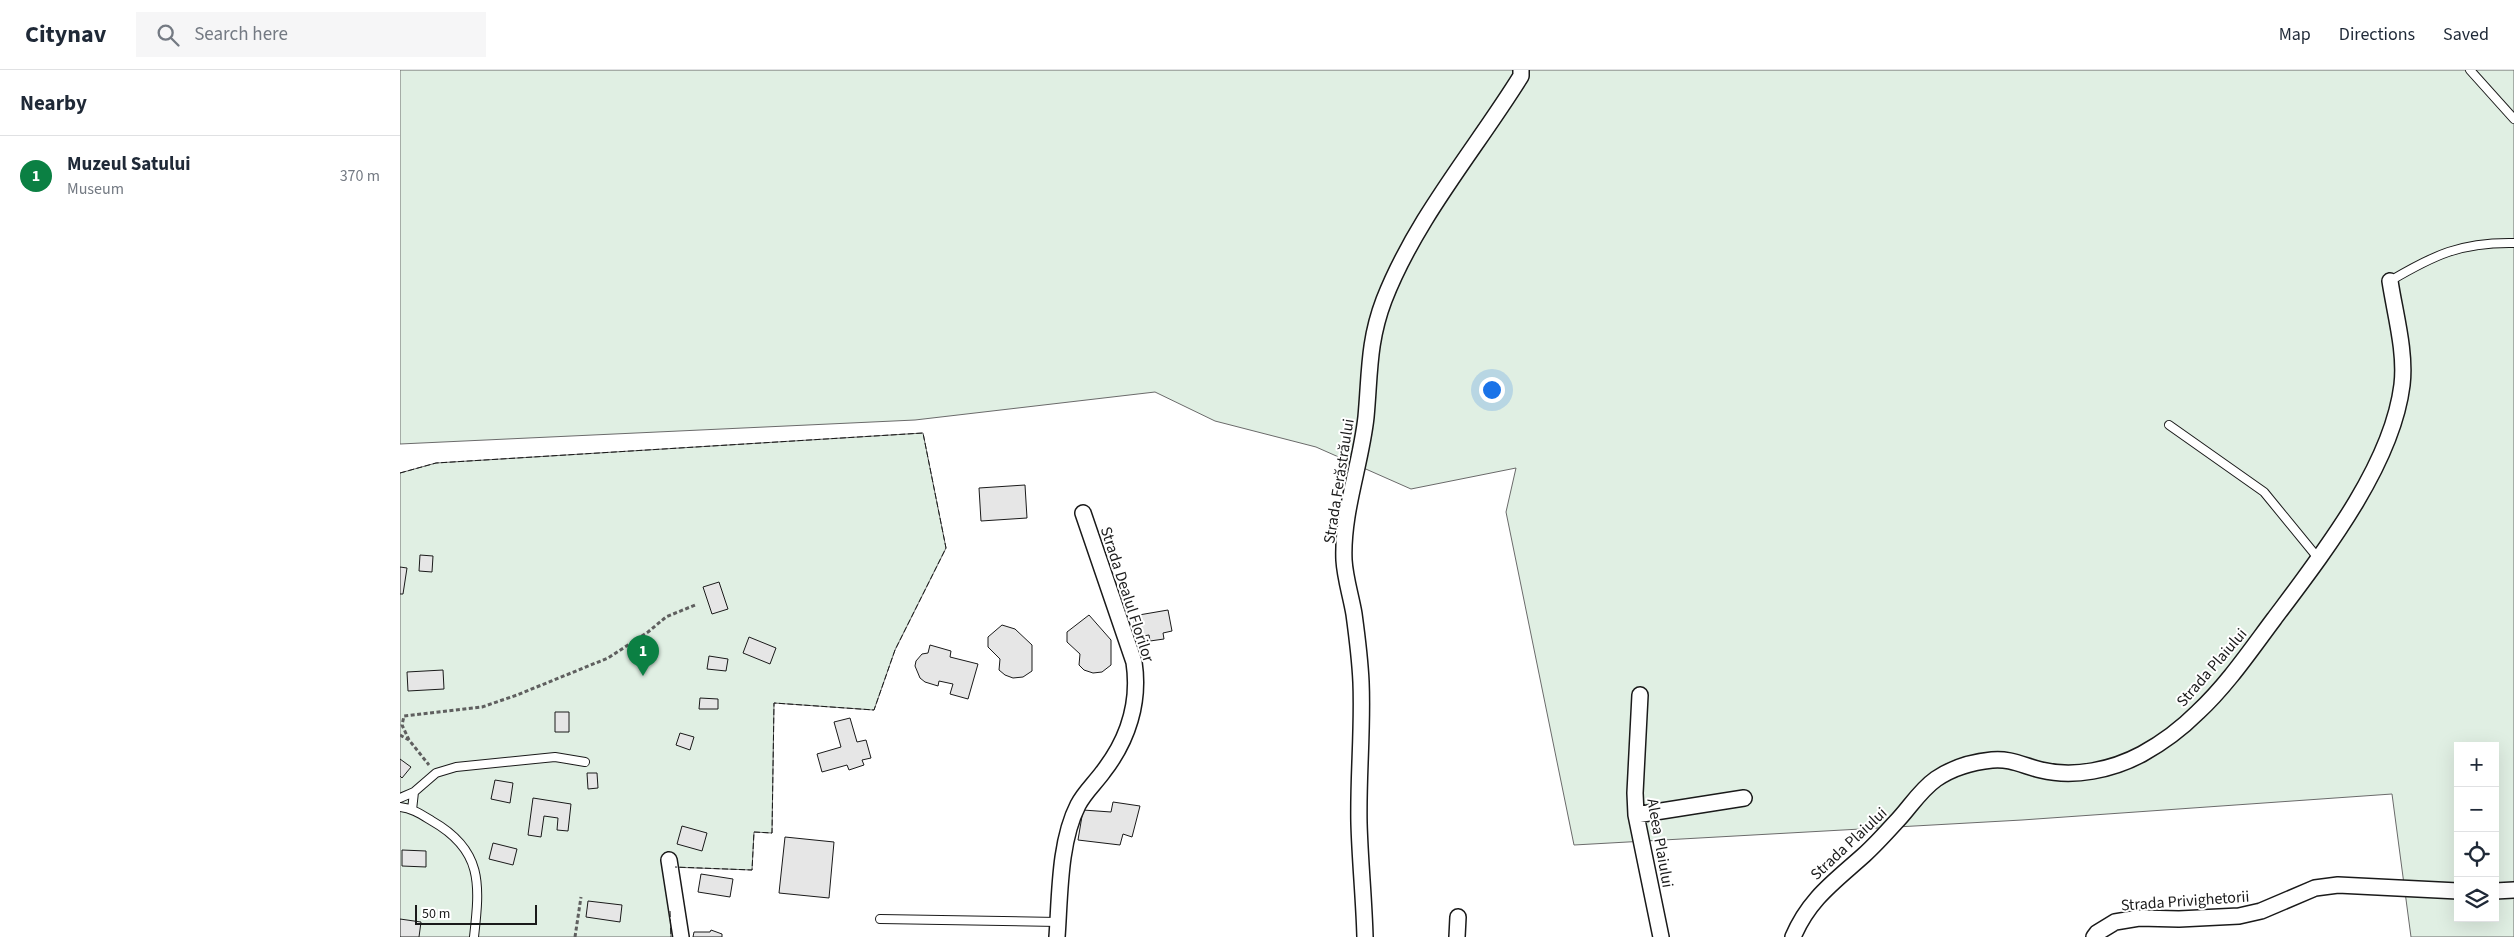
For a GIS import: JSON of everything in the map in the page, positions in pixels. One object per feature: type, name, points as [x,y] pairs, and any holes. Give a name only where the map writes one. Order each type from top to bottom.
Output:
[{"type":"street","name":"Strada Ferăstrăului","points":[[1365,937],[1359,823],[1361,678],[1354,615],[1344,564],[1344,540],[1366,417],[1370,353],[1374,328],[1410,241],[1434,203],[1490,127],[1521,76],[1521,70]]},
{"type":"street","name":"Strada Plaiului","points":[[1793,937],[1799,922],[1819,894],[1866,853],[1905,813],[1922,790],[1949,772],[1967,765],[1994,760],[2014,762],[2041,770],[2063,773],[2097,770],[2142,754],[2199,712],[2243,660],[2342,524],[2383,451],[2396,411],[2402,385],[2403,366],[2390,281]]},
{"type":"street","name":"Strada Dealul Florilor","points":[[1057,937],[1062,861],[1078,805],[1104,771],[1117,749],[1130,725],[1136,700],[1137,681],[1134,662],[1083,513]]},
{"type":"street","name":"Aleea Plaiului","points":[[1640,695],[1634,793],[1636,815],[1661,937]]},
{"type":"street","points":[[1636,815],[1744,798]]},
{"type":"street","points":[[669,860],[681,937]]},
{"type":"street","name":"Strada Privighetorii","points":[[2094,937],[2097,933],[2115,922],[2139,918],[2179,919],[2239,916],[2261,911],[2314,888],[2338,885],[2454,891]]},
{"type":"street","points":[[2499,891],[2514,890]]},
{"type":"street","points":[[1457,937],[1458,917]]},
{"type":"lane","points":[[2470,70],[2514,120]]},
{"type":"lane","points":[[2390,281],[2429,258],[2454,249],[2489,242],[2514,243]]},
{"type":"lane","points":[[2169,425],[2264,492],[2318,558]]},
{"type":"lane","points":[[400,798],[414,792],[436,773],[456,767],[555,757],[585,762]]},
{"type":"lane","points":[[412,810],[414,792]]},
{"type":"lane","points":[[400,807],[412,810],[460,840],[474,862],[477,894],[474,937]]},
{"type":"lane","points":[[880,919],[1058,922]]},
{"type":"path","points":[[436,773],[409,740],[402,726],[402,717],[482,707],[517,695],[608,658],[648,632],[666,617],[695,606]]},
{"type":"path","points":[[400,735],[409,740]]},
{"type":"path","points":[[575,937],[581,897]]},
{"type":"green space","points":[[400,70],[2514,70],[2514,937],[2411,937],[2392,794],[2022,820],[1574,845],[1506,512],[1516,468],[1411,489],[1316,447],[1215,421],[1155,392],[915,420],[400,444]]},
{"type":"green space","points":[[923,433],[946,548],[895,650],[874,710],[774,703],[772,833],[754,832],[752,870],[669,867],[671,937],[400,937],[400,473],[436,463]]},
{"type":"building","points":[[1025,485],[1027,518],[981,521],[979,488]]},
{"type":"building","points":[[420,555],[433,556],[432,572],[419,571]]},
{"type":"building","points":[[400,567],[407,568],[403,594],[400,594]]},
{"type":"building","points":[[719,582],[728,609],[712,614],[703,587]]},
{"type":"building","points":[[1168,610],[1172,631],[1163,633],[1164,639],[1150,641],[1149,635],[1137,637],[1133,616]]},
{"type":"building","points":[[1089,615],[1111,640],[1111,665],[1102,672],[1093,673],[1084,670],[1079,665],[1080,654],[1067,642],[1067,632]]},
{"type":"building","points":[[1002,625],[1015,629],[1032,645],[1032,671],[1023,677],[1013,678],[999,670],[1000,659],[988,647],[988,637]]},
{"type":"building","points":[[749,637],[776,648],[770,664],[743,653]]},
{"type":"building","points":[[930,645],[951,651],[950,657],[978,664],[968,699],[950,694],[953,684],[939,681],[938,686],[925,682],[920,678],[915,666],[916,661],[922,654],[928,653]]},
{"type":"building","points":[[709,656],[728,659],[726,671],[707,669]]},
{"type":"building","points":[[443,670],[444,689],[408,691],[407,672]]},
{"type":"building","points":[[700,698],[718,699],[718,709],[699,709]]},
{"type":"building","points":[[555,712],[569,712],[569,732],[555,732]]},
{"type":"building","points":[[850,718],[857,742],[866,740],[871,758],[862,760],[864,765],[849,770],[847,765],[822,772],[817,754],[841,747],[834,722]]},
{"type":"building","points":[[680,733],[694,737],[690,750],[676,745]]},
{"type":"building","points":[[400,759],[411,767],[402,778],[400,776]]},
{"type":"building","points":[[587,773],[597,773],[598,788],[588,789]]},
{"type":"building","points":[[495,780],[513,783],[510,803],[491,799]]},
{"type":"building","points":[[533,798],[571,804],[568,831],[557,830],[558,818],[544,816],[541,837],[528,835]]},
{"type":"building","points":[[1113,802],[1140,806],[1132,837],[1123,834],[1120,845],[1078,840],[1083,810],[1111,812]]},
{"type":"building","points":[[682,826],[707,833],[702,851],[677,844]]},
{"type":"building","points":[[785,837],[834,842],[829,898],[779,893]]},
{"type":"building","points":[[493,843],[517,849],[513,865],[489,859]]},
{"type":"building","points":[[402,850],[426,851],[426,867],[402,866]]},
{"type":"building","points":[[701,874],[733,879],[730,897],[698,892]]},
{"type":"building","points":[[588,901],[622,905],[620,922],[586,917]]},
{"type":"building","points":[[400,919],[421,922],[419,937],[400,937]]},
{"type":"building","points":[[711,930],[722,934],[722,937],[693,937],[694,932],[710,932]]},
{"type":"fence","points":[[400,473],[436,463],[923,433],[946,548],[895,650],[874,710],[774,703],[772,833],[754,832],[752,870],[675,867]]},
{"type":"fence","points":[[670,911],[671,937]]},
{"type":"place","name":"Muzeul Satului","points":[[643,676]]}]
